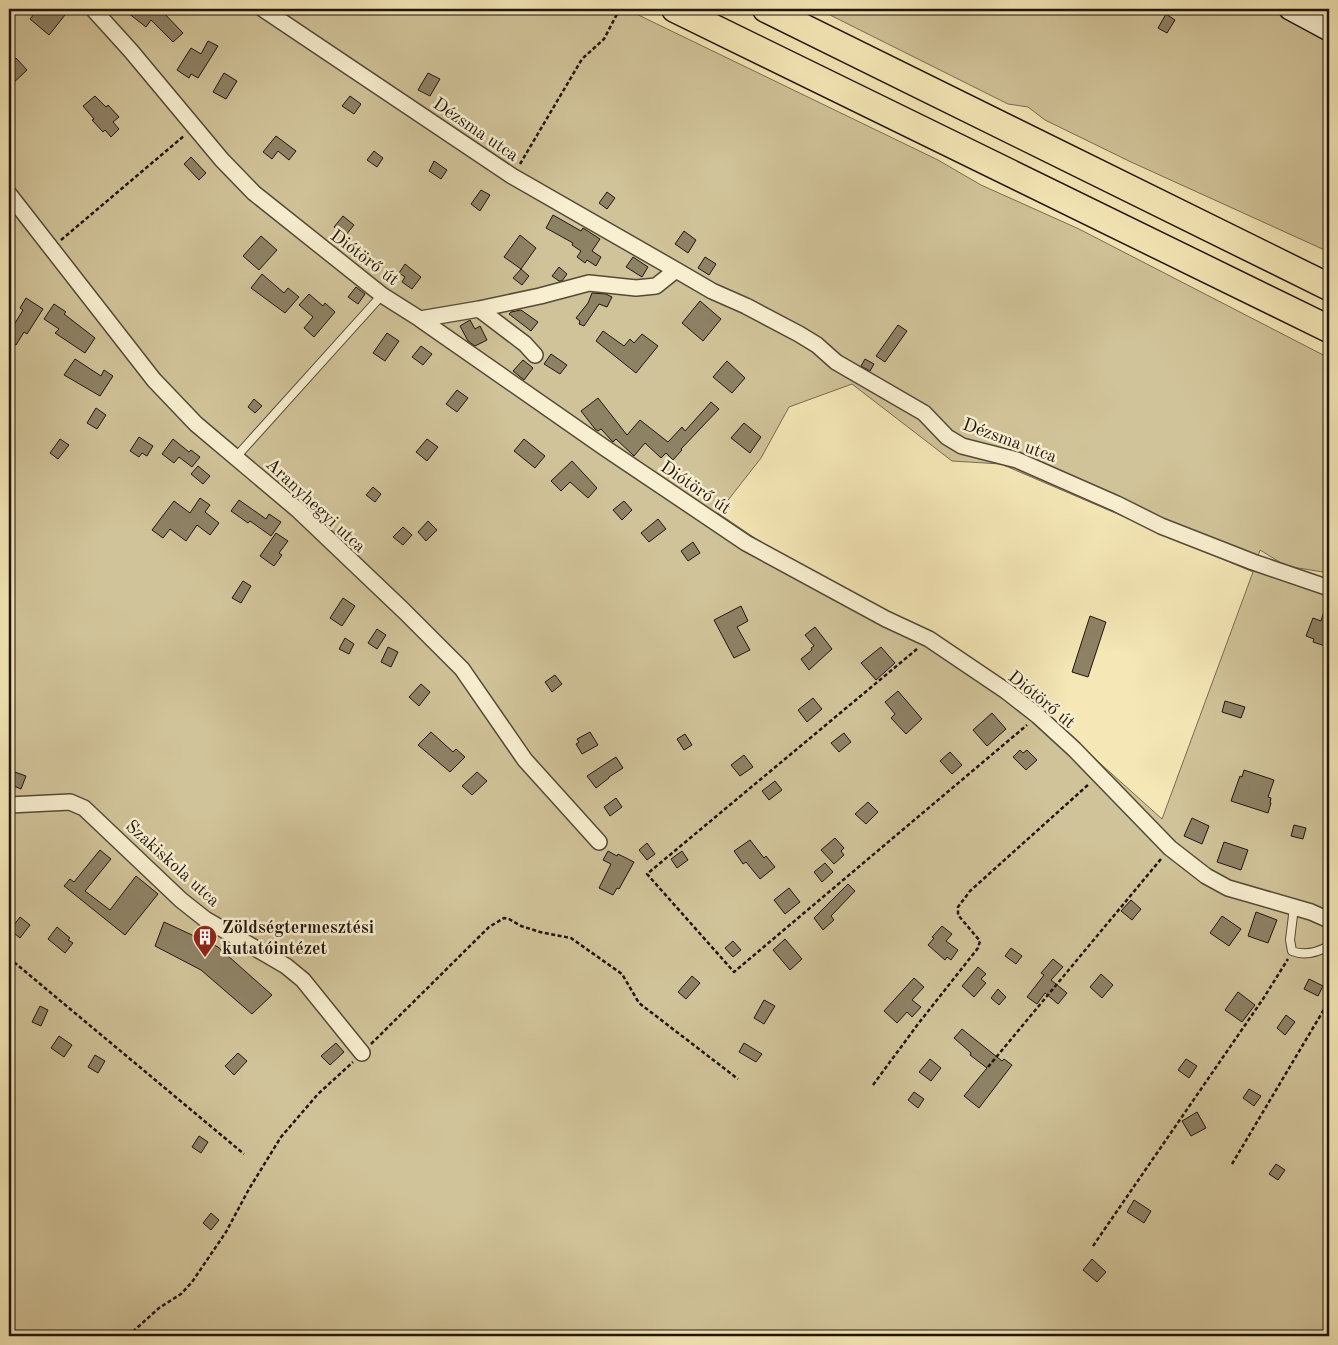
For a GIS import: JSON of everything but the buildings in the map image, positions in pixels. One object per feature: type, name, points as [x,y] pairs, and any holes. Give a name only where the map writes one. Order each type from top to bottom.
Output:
[{"type":"highway","points":[[675,9],[1329,328]]},
{"type":"highway","points":[[766,9],[1329,287]]},
{"type":"street","name":"Diótörő út","points":[[93,9],[126,44],[194,128],[254,193],[382,295],[420,319],[605,448],[746,543],[928,639],[1006,691],[1038,716],[1170,848],[1200,872],[1228,888],[1311,912],[1329,920]]},
{"type":"street","name":"Dézsma utca","points":[[263,9],[512,176],[712,290],[799,334],[836,362],[924,413],[947,436],[962,446],[1017,460],[1117,504],[1161,526],[1253,562],[1329,588]]},
{"type":"street","points":[[1290,9],[1329,30]]},
{"type":"street","name":"Aranyhegyi utca","points":[[9,194],[154,380],[196,424],[298,510],[462,669],[525,760],[599,842]]},
{"type":"street","points":[[420,319],[479,309],[589,283],[636,288],[656,286],[676,270]]},
{"type":"street","points":[[479,309],[525,344],[535,355]]},
{"type":"street","name":"Szakiskola utca","points":[[9,805],[70,802],[84,808],[181,900],[205,919],[286,966],[303,980],[362,1053]]},
{"type":"lane","points":[[236,457],[382,295]]},
{"type":"lane","points":[[1294,907],[1290,940],[1292,951],[1310,953],[1329,946]]},
{"type":"path","points":[[512,176],[582,59],[604,39],[617,14]]},
{"type":"path","points":[[51,249],[194,128]]},
{"type":"path","points":[[928,639],[648,874],[734,972],[1038,716]]},
{"type":"path","points":[[872,1085],[978,948],[980,941],[958,915],[958,907],[970,891],[1099,775]]},
{"type":"path","points":[[988,1067],[1170,848]]},
{"type":"path","points":[[128,1336],[159,1308],[181,1294],[192,1282],[226,1232],[249,1189],[281,1137],[318,1094],[489,927],[504,918],[540,932],[571,938],[591,951],[622,974],[639,1003],[738,1079]]},
{"type":"path","points":[[1094,1246],[1263,999],[1292,951]]},
{"type":"path","points":[[9,958],[244,1154]]},
{"type":"path","points":[[1232,1164],[1329,1001]]},
{"type":"shaded area","points":[[9,9],[626,9],[938,160],[981,185],[1079,229],[1329,358],[1329,573],[1286,566],[1260,550],[1253,571],[1329,595],[1329,1336],[9,1336]],"holes":[[[852,384],[952,461],[1001,464],[1253,572],[1162,819],[1042,711],[1011,687],[908,621],[815,579],[718,513],[761,458],[789,407]]]},
{"type":"shaded area","points":[[818,9],[1329,9],[1329,252],[1131,162],[1045,120],[1028,107],[1008,104]]},
{"type":"place","name":"Zöldségtermesztési kutatóintézet","points":[[205,958]]}]
